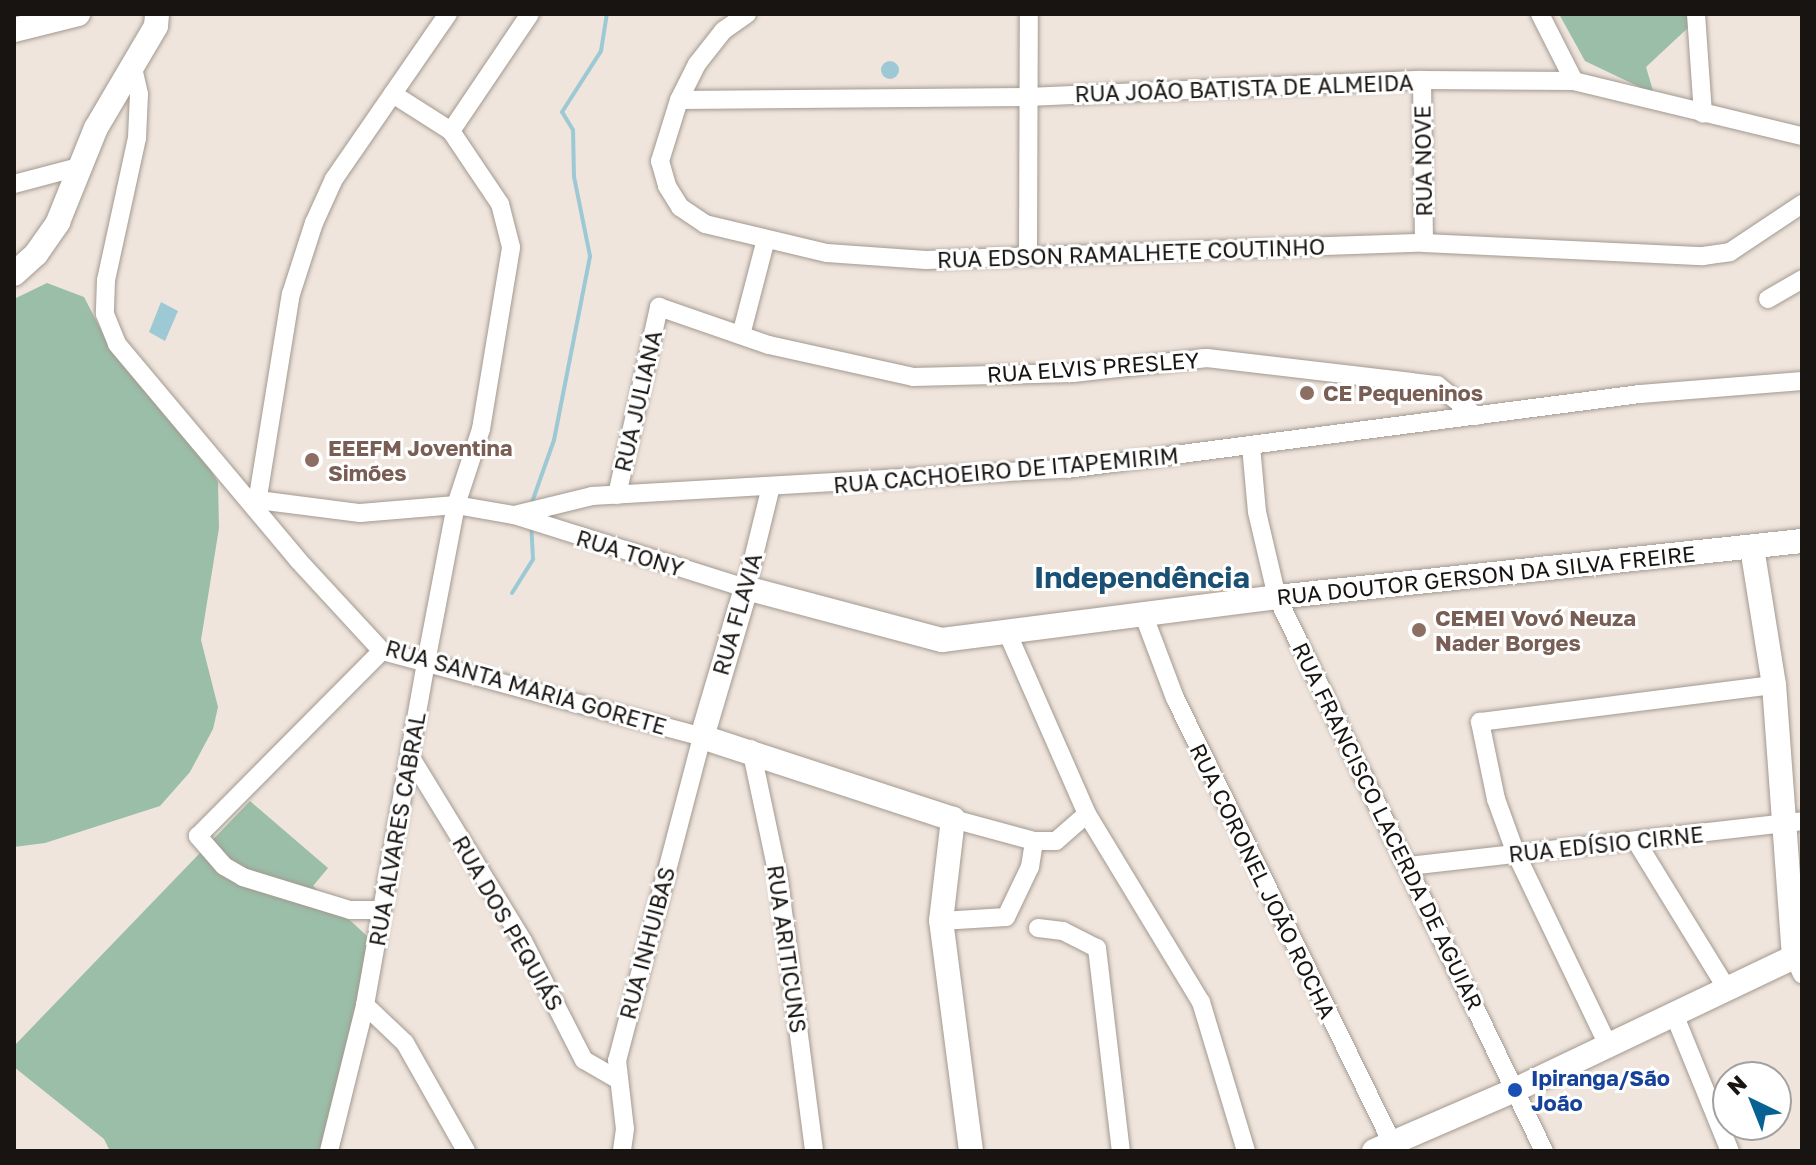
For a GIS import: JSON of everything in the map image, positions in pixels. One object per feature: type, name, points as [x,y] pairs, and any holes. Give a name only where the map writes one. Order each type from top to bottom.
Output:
[{"type":"street","points":[[14,30],[78,14]]},
{"type":"street","points":[[14,274],[36,254],[58,222],[96,128],[133,68],[157,14]]},
{"type":"street","points":[[257,504],[291,294],[305,247],[334,179],[448,14]]},
{"type":"street","points":[[393,94],[451,131],[530,14]]},
{"type":"street","name":"RUA EDSON RAMALHETE COUTINHO","points":[[747,14],[723,31],[697,64],[679,100],[660,161],[680,207],[705,224],[827,253],[926,260],[1424,243],[1703,256],[1730,252],[1802,204]]},
{"type":"street","points":[[1028,256],[1029,14]]},
{"type":"street","points":[[1540,14],[1574,81]]},
{"type":"street","points":[[1696,14],[1703,114]]},
{"type":"street","name":"RUA SANTA MARIA GORETE","points":[[133,68],[139,94],[137,138],[106,280],[105,314],[117,344],[382,651],[751,749],[953,819],[1034,841]]},
{"type":"street","name":"RUA JOÃO BATISTA DE ALMEIDA","points":[[679,100],[1027,97],[1422,80],[1574,81],[1802,136]]},
{"type":"street","name":"RUA NOVE","points":[[1422,80],[1424,243]]},
{"type":"street","name":"RUA ALVARES CABRAL","points":[[329,1151],[365,1005],[456,505],[481,429],[511,247],[500,204],[451,131]]},
{"type":"street","points":[[14,184],[82,166]]},
{"type":"street","points":[[741,335],[766,239]]},
{"type":"street","points":[[1768,299],[1802,279]]},
{"type":"street","name":"RUA ELVIS PRESLEY","points":[[659,307],[852,368],[913,377],[1073,373],[1207,358],[1437,385],[1476,416]]},
{"type":"street","name":"RUA JULIANA","points":[[617,495],[659,307]]},
{"type":"street","name":"RUA CACHOEIRO DE ITAPEMIRIM","points":[[257,504],[360,513],[456,505],[514,515],[617,495],[770,490],[1067,469],[1476,416],[1802,381]]},
{"type":"street","name":"RUA FRANCISCO LACERDA DE AGUIAR","points":[[1251,446],[1257,512],[1277,597],[1544,1151]]},
{"type":"street","name":"RUA FLAVIA","points":[[702,737],[746,588],[770,490]]},
{"type":"street","name":"RUA TONY","points":[[514,515],[746,588]]},
{"type":"street","name":"RUA DOUTOR GERSON DA SILVA FREIRE","points":[[746,588],[942,640],[1008,634],[1277,597],[1802,541]]},
{"type":"street","points":[[1387,1148],[1727,989],[1799,962],[1794,822],[1752,547]]},
{"type":"street","name":"RUA CORONEL JOÃO ROCHA","points":[[1144,616],[1175,698],[1387,1148]]},
{"type":"street","points":[[1008,634],[1087,814],[1201,1002],[1246,1151]]},
{"type":"street","points":[[381,910],[350,910],[243,877],[224,866],[198,836],[382,651]]},
{"type":"street","points":[[1608,1045],[1516,854],[1496,799],[1480,722],[1774,685]]},
{"type":"street","name":"RUA INHUIBAS","points":[[622,1151],[625,1129],[615,1078],[628,1008],[702,737]]},
{"type":"street","name":"RUA ARITICUNS","points":[[751,749],[779,881],[814,1151]]},
{"type":"street","name":"RUA DOS PEQUIÁS","points":[[410,756],[523,941],[584,1060],[615,1078]]},
{"type":"street","points":[[941,921],[1006,917],[1030,867],[1034,841],[1056,841],[1087,814]]},
{"type":"street","points":[[953,819],[941,921],[971,1151]]},
{"type":"street","name":"RUA EDÍSIO CIRNE","points":[[1409,866],[1794,822]]},
{"type":"street","points":[[1636,841],[1727,989]]},
{"type":"street","points":[[1038,928],[1063,931],[1097,948],[1121,1151]]},
{"type":"street","points":[[365,1005],[405,1043],[466,1151]]},
{"type":"street","points":[[1674,1014],[1730,1151]]},
{"type":"green space","points":[[1559,14],[1690,14],[1691,25],[1646,67],[1654,94],[1585,61]]},
{"type":"green space","points":[[47,283],[84,297],[113,353],[187,431],[218,482],[219,528],[201,640],[218,707],[213,729],[190,772],[160,806],[45,843],[14,847],[14,299]]},
{"type":"green space","points":[[250,801],[328,868],[313,886],[381,949],[339,1151],[110,1151],[104,1139],[14,1067],[14,1046]]},
{"type":"water","points":[[886,61],[894,61],[899,70],[897,77],[886,79],[881,74],[881,66]]},
{"type":"water","points":[[161,302],[178,311],[165,341],[149,332]]},
{"type":"waterway","points":[[531,505],[554,440],[590,256],[574,177],[573,130],[562,112],[601,51],[607,14]]},
{"type":"waterway","points":[[512,593],[533,559],[531,526]]},
{"type":"place","name":"CE Pequeninos","points":[[1307,393]]},
{"type":"place","name":"EEEFM Joventina Simões","points":[[312,460]]},
{"type":"place","name":"CEMEI Vovó Neuza Nader Borges","points":[[1419,630]]},
{"type":"place","name":"Ipiranga/São João","points":[[1515,1090]]},
{"type":"district","name":"Independência","points":[[1142,577]]}]
